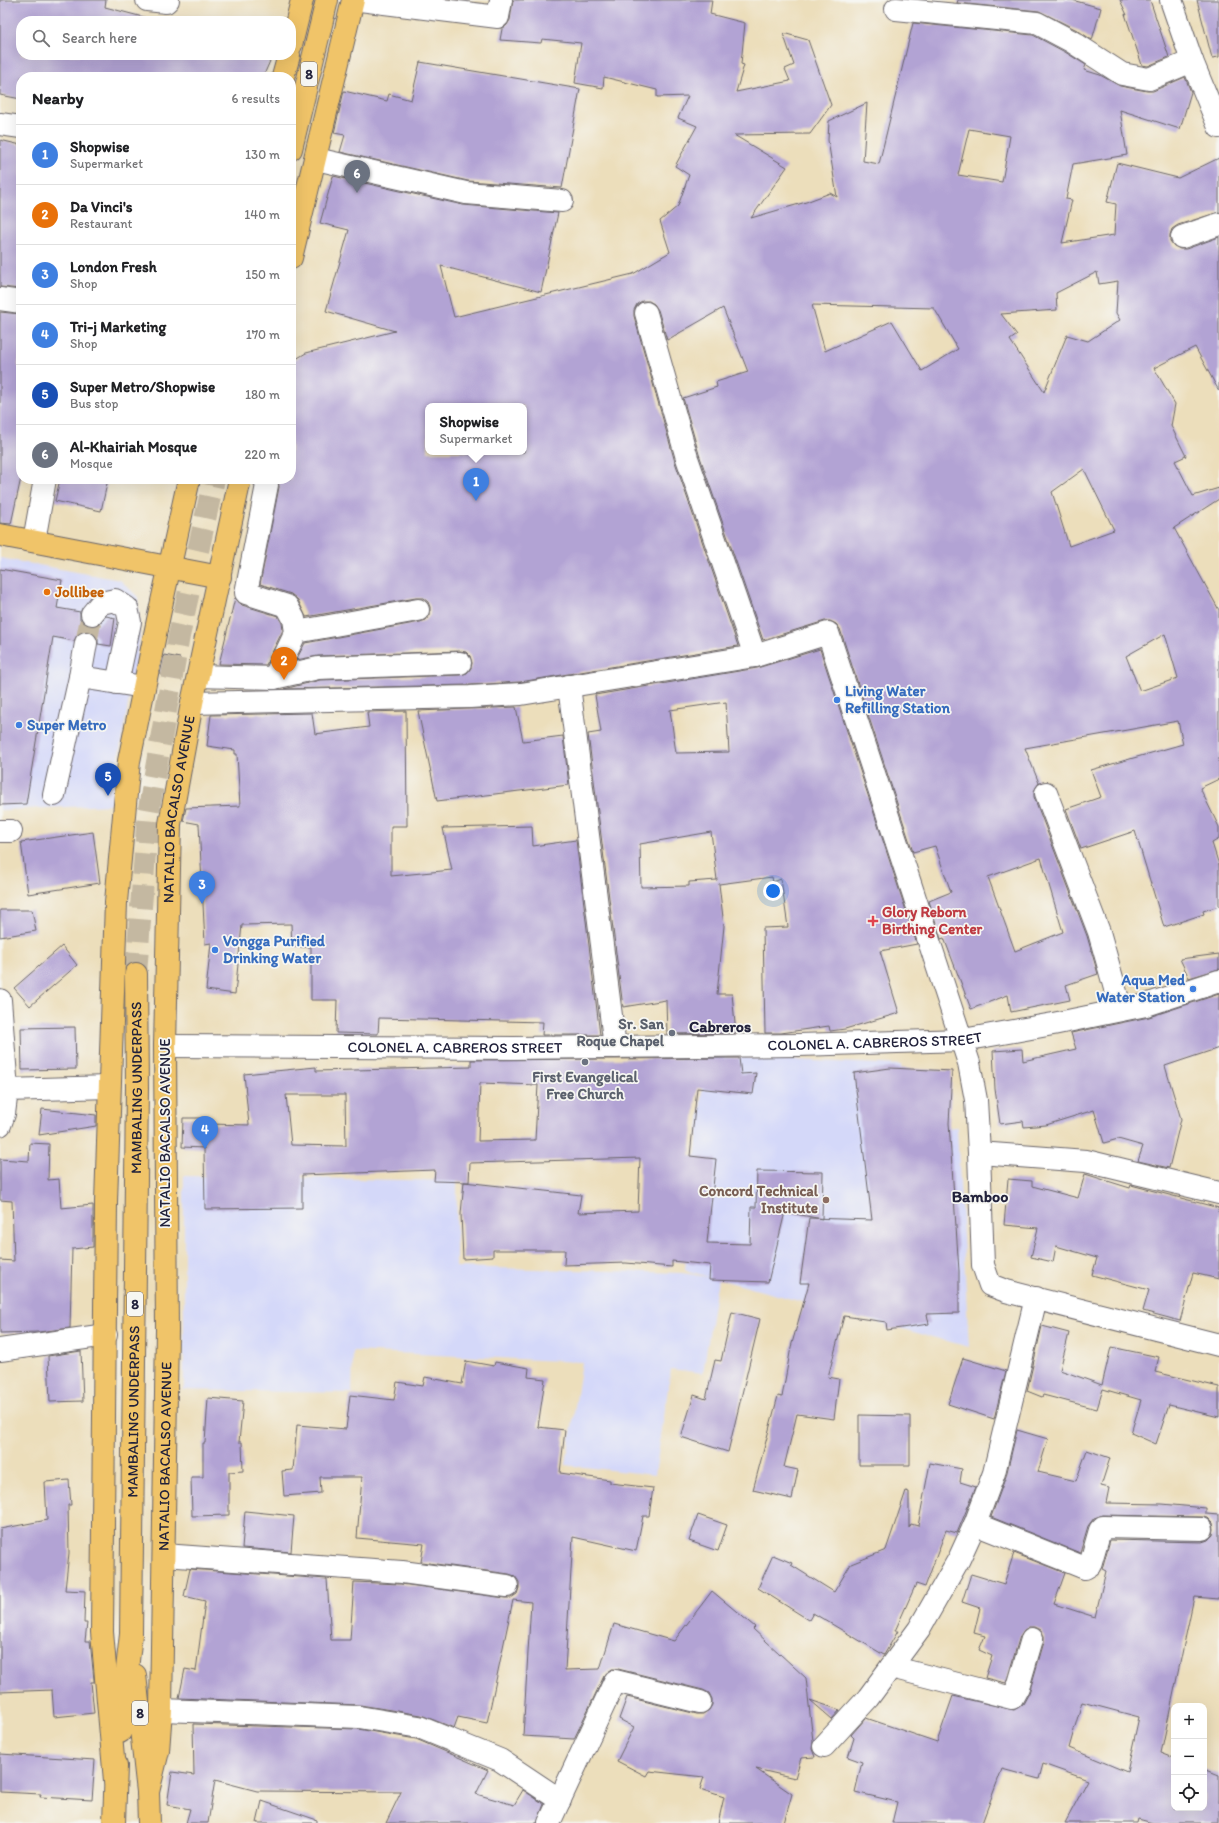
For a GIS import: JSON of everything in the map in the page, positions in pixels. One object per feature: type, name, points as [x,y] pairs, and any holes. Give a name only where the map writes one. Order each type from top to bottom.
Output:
[{"type":"main road","name":"8","points":[[296,25],[302,0]]},
{"type":"main road","name":"8","points":[[296,128],[327,0]]},
{"type":"main road","name":"8","points":[[296,238],[316,159],[365,1]]},
{"type":"main road","name":"8","points":[[284,72],[288,60]]},
{"type":"main road","name":"8","points":[[115,1781],[102,1632],[106,1335],[106,1202],[116,902],[129,761],[188,484]]},
{"type":"main road","name":"NATALIO BACALSO AVENUE","points":[[148,1792],[158,1751],[161,1710],[167,1330],[165,1046],[170,824],[192,703],[239,484]]},
{"type":"main road","points":[[0,535],[170,566],[220,577]]},
{"type":"main road","name":"MAMBALING UNDERPASS","points":[[131,1634],[137,1088],[136,974]]},
{"type":"main road","name":"8","points":[[114,1823],[115,1781],[131,1634]]},
{"type":"main road","name":"NATALIO BACALSO AVENUE","points":[[131,1634],[148,1792],[149,1823]]},
{"type":"street","points":[[147,0],[166,2],[168,0]]},
{"type":"street","points":[[365,1],[498,18],[501,0]]},
{"type":"street","points":[[1171,0],[1192,61],[1219,127]]},
{"type":"street","points":[[896,9],[1037,23],[1071,41],[1122,74],[1149,79],[1192,61]]},
{"type":"street","points":[[0,124],[16,126]]},
{"type":"street","points":[[316,159],[466,193],[562,201]]},
{"type":"street","points":[[1182,237],[1219,224]]},
{"type":"street","points":[[0,299],[16,301]]},
{"type":"street","points":[[646,313],[687,458],[755,656]]},
{"type":"street","points":[[34,541],[44,484]]},
{"type":"street","points":[[246,593],[266,484]]},
{"type":"street","points":[[220,577],[246,593],[287,606],[294,619],[296,632],[274,678]]},
{"type":"street","points":[[92,614],[100,602],[115,600],[127,608],[130,622],[117,683]]},
{"type":"street","points":[[296,632],[418,610]]},
{"type":"street","points":[[192,703],[470,697],[521,694],[755,656],[828,633],[963,1040],[969,1063],[976,1100],[983,1265],[990,1285],[1006,1291],[1219,1345]]},
{"type":"street","points":[[54,795],[80,678],[86,642]]},
{"type":"street","points":[[198,676],[274,678],[318,668],[460,663]]},
{"type":"street","points":[[80,678],[144,687]]},
{"type":"street","points":[[569,686],[616,1047]]},
{"type":"street","points":[[1046,793],[1099,932],[1121,1010]]},
{"type":"street","name":"COLONEL A. CABREROS STREET","points":[[165,1046],[616,1047],[799,1045],[963,1040],[1121,1010],[1219,982]]},
{"type":"street","points":[[0,1000],[7,1090],[4,1114],[0,1125]]},
{"type":"street","points":[[7,1090],[109,1087]]},
{"type":"street","points":[[979,1153],[1086,1161],[1219,1193]]},
{"type":"street","points":[[824,1746],[868,1698],[892,1667],[919,1629],[959,1559],[975,1524],[994,1473],[1036,1298]]},
{"type":"street","points":[[0,1350],[106,1335]]},
{"type":"street","points":[[975,1524],[1085,1568],[1090,1565],[1100,1530],[1103,1527],[1202,1529]]},
{"type":"street","points":[[164,1555],[402,1572],[507,1586]]},
{"type":"street","points":[[892,1667],[1012,1698],[1018,1687],[1032,1639]]},
{"type":"street","points":[[550,1823],[615,1681],[700,1702]]},
{"type":"street","points":[[161,1710],[359,1717],[418,1727],[500,1760],[560,1800]]},
{"type":"shaded area","points":[[0,558],[120,580],[138,597],[140,638],[110,805],[0,810]]},
{"type":"shaded area","points":[[705,1056],[901,1065],[906,1130],[957,1127],[969,1347],[718,1279],[703,1373],[671,1369],[655,1475],[566,1465],[582,1362],[353,1351],[352,1393],[184,1390],[184,1176],[457,1181],[456,1267],[682,1273],[708,1277],[685,1270]]},
{"type":"building","points":[[0,0],[106,0],[105,7],[139,16],[16,16],[16,60],[270,61],[265,72],[16,72],[16,98],[0,95]]},
{"type":"building","points":[[513,0],[712,0],[710,14],[745,23],[741,64],[744,65],[736,92],[790,81],[785,69],[794,65],[783,33],[808,40],[831,105],[810,134],[734,135],[787,167],[751,218],[806,202],[830,193],[837,197],[828,140],[829,121],[867,103],[863,161],[879,164],[913,23],[1033,35],[1086,65],[1084,70],[1100,75],[1120,86],[1153,91],[1185,77],[1191,92],[1180,129],[1120,110],[1127,155],[1073,164],[1066,199],[1072,200],[1062,243],[1114,235],[1116,204],[1107,202],[1117,163],[1178,178],[1219,158],[1219,212],[1178,225],[1172,229],[1170,241],[1174,246],[1180,249],[1186,249],[1219,237],[1219,391],[1195,347],[1154,368],[1175,404],[1171,426],[1186,456],[1175,461],[1193,496],[1219,488],[1219,499],[1174,528],[1219,610],[1219,779],[1200,788],[1219,827],[1219,839],[1212,843],[1219,865],[1219,906],[1203,911],[1204,914],[1164,927],[1135,831],[1081,849],[1066,809],[1101,797],[1091,770],[1183,744],[1178,721],[1025,748],[1039,783],[1034,791],[1034,797],[1087,936],[1098,974],[1066,985],[1070,1000],[1011,1012],[1008,995],[971,1009],[944,938],[941,939],[929,901],[951,892],[935,846],[913,852],[840,629],[836,624],[830,621],[825,621],[763,640],[699,454],[683,398],[717,387],[716,382],[748,372],[723,308],[667,340],[658,310],[654,304],[649,301],[642,301],[637,304],[634,310],[634,316],[675,462],[738,646],[520,682],[470,685],[284,689],[320,680],[460,675],[467,673],[471,668],[472,663],[470,656],[466,652],[460,651],[318,656],[296,660],[305,643],[426,620],[430,615],[430,607],[428,602],[423,598],[416,598],[306,617],[298,600],[291,594],[260,584],[279,484],[296,484],[296,359],[306,353],[395,331],[326,311],[349,230],[320,223],[333,176],[463,205],[558,213],[541,292],[441,266],[454,317],[633,274],[670,252],[660,221],[678,206],[689,175],[675,166],[697,126],[678,118],[688,96],[657,97],[657,90],[604,77],[603,88],[575,83],[581,43],[542,39],[541,43],[500,40],[502,29],[510,20]],"holes":[[[969,129],[1010,136],[1002,182],[958,175]],[[1097,272],[1099,284],[1118,281],[1116,313],[1120,320],[1088,341],[1067,335],[1044,392],[1010,340],[1017,335],[1001,314],[1057,310],[1056,293]],[[812,305],[934,308],[958,349],[922,371],[892,321],[825,351]],[[1084,469],[1114,530],[1069,546],[1052,492]],[[1165,634],[1178,678],[1140,691],[1126,656]],[[1041,858],[1063,932],[1015,951],[988,877]]]},
{"type":"building","points":[[958,0],[1072,0],[1101,8],[1092,40],[1077,30],[1039,11],[957,3]]},
{"type":"building","points":[[1120,0],[1150,0],[1169,57],[1148,66],[1142,65],[1125,14],[1127,15]]},
{"type":"building","points":[[1197,0],[1219,0],[1219,57],[1212,58]]},
{"type":"building","points":[[420,62],[580,89],[562,188],[468,181],[340,152],[345,135],[334,133],[344,91],[387,101],[389,94],[411,100]]},
{"type":"building","points":[[0,140],[16,144],[16,289],[0,287]]},
{"type":"building","points":[[0,312],[16,314],[16,484],[20,484],[11,524],[0,523]]},
{"type":"building","points":[[59,484],[107,484],[101,511],[55,501]]},
{"type":"building","name":"Super Metro","points":[[0,569],[62,580],[57,608],[80,612],[80,619],[90,626],[97,626],[106,616],[115,618],[111,646],[98,644],[98,638],[88,631],[81,631],[74,641],[53,637],[26,804],[0,805]]},
{"type":"building","points":[[235,598],[242,605],[278,616],[282,623],[283,630],[266,665],[219,664]]},
{"type":"building","points":[[820,649],[917,944],[880,951],[899,1013],[845,1029],[830,1031],[829,1026],[781,1033],[765,1033],[763,928],[788,927],[781,879],[773,882],[772,877],[719,884],[724,926],[717,994],[732,994],[736,1033],[667,1034],[666,1000],[623,1007],[588,734],[601,732],[595,695],[757,668]],"holes":[[[726,702],[729,752],[676,753],[670,710]],[[711,832],[717,880],[689,882],[689,886],[641,887],[640,844]]]},
{"type":"building","points":[[164,655],[180,658],[176,677],[160,674]]},
{"type":"building","points":[[516,707],[523,741],[563,736],[569,785],[437,801],[418,711]]},
{"type":"building","points":[[406,711],[407,826],[391,826],[391,876],[452,870],[443,828],[532,826],[533,846],[576,840],[600,1035],[542,1035],[543,1022],[379,1018],[378,1034],[336,1033],[337,1000],[311,1000],[311,947],[292,947],[291,924],[242,925],[235,994],[206,990],[211,943],[205,944],[199,824],[183,821],[186,808],[240,806],[237,754],[235,754],[235,750],[207,746],[211,715],[312,713],[315,734],[369,727],[367,712]]},
{"type":"building","points":[[93,832],[100,883],[28,894],[21,842]]},
{"type":"building","points":[[0,910],[32,910],[36,931],[0,937]]},
{"type":"building","points":[[62,946],[77,965],[30,1006],[14,988]]},
{"type":"building","points":[[1219,954],[1219,969],[1189,978],[1180,959]]},
{"type":"building","points":[[1219,994],[1219,1048],[1165,1066],[1181,1119],[1169,1168],[1138,1161],[1143,1146],[1118,1139],[1104,1143],[1094,1110],[1046,1125],[1024,1127],[1023,1121],[1000,1124],[995,1089],[993,1051],[1022,1049],[1023,1061],[1076,1049],[1071,1033],[1149,1017]]},
{"type":"building","points":[[75,1027],[76,1069],[22,1070],[21,1028]]},
{"type":"building","points":[[739,1058],[741,1074],[756,1073],[753,1094],[697,1088],[690,1156],[716,1159],[707,1243],[750,1244],[751,1207],[756,1207],[757,1171],[823,1172],[822,1219],[785,1212],[768,1282],[709,1280],[710,1265],[672,1261],[672,1267],[626,1263],[564,1265],[565,1250],[493,1250],[493,1257],[463,1259],[461,1214],[464,1182],[581,1195],[578,1213],[638,1211],[640,1158],[470,1163],[469,1182],[434,1181],[435,1170],[302,1175],[302,1208],[205,1209],[204,1148],[182,1147],[183,1118],[208,1118],[208,1124],[249,1125],[244,1074],[316,1067],[316,1071],[471,1067],[471,1060]],"holes":[[[480,1083],[538,1085],[535,1140],[478,1141]],[[286,1095],[345,1095],[346,1146],[291,1145]]]},
{"type":"building","points":[[890,1068],[952,1071],[949,1123],[959,1271],[959,1313],[927,1314],[929,1324],[887,1330],[886,1322],[844,1316],[828,1377],[839,1379],[834,1419],[797,1414],[784,1467],[798,1470],[792,1499],[753,1490],[778,1396],[782,1397],[791,1347],[809,1283],[800,1283],[809,1218],[872,1220],[854,1073]]},
{"type":"building","points":[[42,1109],[96,1115],[96,1126],[39,1135]]},
{"type":"building","points":[[30,1143],[49,1144],[48,1180],[59,1179],[61,1208],[93,1205],[93,1247],[72,1249],[70,1328],[39,1332],[0,1333],[0,1260],[14,1261],[12,1201],[0,1200],[0,1159],[29,1161]]},
{"type":"building","points":[[1085,1174],[1130,1188],[1131,1185],[1219,1208],[1219,1279],[1193,1273],[1180,1321],[1143,1311],[1149,1290],[1092,1275],[1097,1258],[1056,1246],[1053,1262],[1031,1257],[1038,1228],[1004,1225],[1008,1179],[1032,1181],[1032,1186],[1078,1198]]},
{"type":"building","points":[[732,1312],[760,1319],[728,1452],[681,1437],[694,1395],[706,1399],[715,1360],[721,1361]]},
{"type":"building","points":[[1042,1326],[1069,1333],[1060,1370],[1102,1385],[1111,1347],[1159,1357],[1155,1372],[1219,1387],[1219,1417],[1169,1405],[1156,1444],[1131,1433],[1141,1400],[1103,1389],[1097,1409],[1043,1395],[1042,1397],[1027,1391]]},
{"type":"building","points":[[81,1351],[83,1401],[50,1402],[48,1356]]},
{"type":"building","points":[[963,1358],[1006,1371],[994,1419],[948,1404]]},
{"type":"building","points":[[466,1361],[494,1366],[495,1362],[529,1368],[528,1377],[545,1379],[538,1427],[565,1430],[560,1473],[610,1480],[610,1483],[653,1488],[649,1516],[643,1516],[636,1551],[573,1537],[565,1670],[600,1669],[614,1624],[674,1641],[712,1591],[755,1627],[753,1629],[806,1678],[813,1741],[812,1749],[815,1757],[801,1758],[795,1778],[756,1769],[792,1794],[784,1823],[718,1823],[724,1797],[700,1789],[704,1777],[649,1771],[646,1776],[617,1761],[634,1727],[619,1719],[627,1697],[697,1714],[703,1714],[709,1710],[712,1705],[712,1699],[709,1693],[703,1690],[618,1669],[612,1669],[604,1676],[574,1739],[523,1736],[531,1602],[513,1600],[487,1723],[458,1717],[454,1728],[421,1715],[360,1705],[179,1698],[185,1669],[196,1671],[205,1601],[184,1596],[190,1569],[327,1579],[331,1640],[350,1640],[354,1582],[401,1584],[505,1598],[511,1598],[517,1594],[519,1582],[515,1576],[509,1574],[421,1562],[424,1544],[357,1538],[362,1477],[320,1477],[321,1493],[284,1496],[282,1471],[293,1470],[297,1425],[346,1429],[350,1395],[394,1400],[397,1382],[423,1386],[425,1377],[462,1384]]},
{"type":"building","points":[[208,1398],[243,1401],[239,1442],[242,1442],[243,1471],[229,1472],[229,1515],[192,1516],[191,1477],[203,1477],[203,1443],[205,1443]]},
{"type":"building","points":[[859,1415],[910,1416],[910,1465],[859,1465]]},
{"type":"building","points":[[1017,1430],[1048,1439],[1038,1472],[1076,1481],[1087,1450],[1110,1458],[1101,1486],[1109,1488],[1106,1503],[1162,1504],[1206,1508],[1206,1514],[1219,1515],[1219,1599],[1194,1597],[1161,1753],[1171,1757],[1171,1811],[1207,1811],[1207,1770],[1219,1775],[1219,1823],[1153,1823],[1138,1819],[1137,1823],[1065,1823],[1088,1780],[1043,1764],[1039,1779],[1002,1769],[982,1823],[892,1823],[897,1802],[855,1792],[862,1762],[848,1757],[854,1738],[851,1735],[866,1718],[937,1742],[953,1696],[1014,1710],[1023,1704],[1029,1693],[1044,1642],[1044,1636],[1041,1630],[1035,1627],[1029,1627],[1024,1630],[1020,1636],[1006,1683],[985,1678],[992,1656],[979,1650],[985,1636],[974,1633],[980,1608],[962,1602],[971,1574],[1004,1584],[1014,1553],[1065,1573],[1054,1604],[1095,1617],[1106,1571],[1102,1569],[1110,1540],[1202,1542],[1208,1540],[1213,1535],[1214,1529],[1213,1523],[1208,1518],[1203,1517],[1103,1515],[1094,1518],[1088,1526],[1080,1553],[991,1517],[1006,1476]],"holes":[[[1082,1702],[1139,1717],[1127,1772],[1069,1748]]]},
{"type":"building","points":[[930,1463],[962,1469],[960,1482],[976,1487],[957,1533],[946,1530],[925,1587],[916,1584],[895,1631],[898,1631],[884,1655],[813,1613],[809,1620],[758,1588],[773,1555],[792,1563],[791,1565],[834,1592],[851,1564],[886,1550],[906,1491],[909,1492],[909,1528],[911,1524],[918,1526]]},
{"type":"building","points":[[69,1480],[71,1505],[68,1505],[69,1553],[65,1590],[85,1591],[84,1623],[87,1623],[85,1641],[90,1641],[94,1680],[94,1682],[91,1682],[94,1713],[54,1717],[52,1690],[0,1692],[0,1529],[47,1520],[45,1482]]},
{"type":"building","points":[[245,1511],[294,1516],[291,1552],[242,1548]]},
{"type":"building","points":[[698,1515],[727,1525],[718,1551],[689,1541]]},
{"type":"building","points":[[810,1700],[840,1710],[832,1719]]},
{"type":"building","points":[[193,1724],[358,1729],[416,1739],[488,1770],[476,1794],[514,1805],[523,1790],[544,1804],[537,1823],[386,1823],[401,1792],[257,1791],[215,1780],[208,1823],[186,1823],[190,1809],[167,1805],[172,1772],[194,1775]]},
{"type":"building","points":[[0,1754],[95,1760],[92,1800],[40,1797],[41,1794],[0,1792]]},
{"type":"building","points":[[262,1801],[317,1820],[317,1823],[257,1823]]},
{"type":"tunnel","points":[[136,974],[148,814],[179,636],[213,484]]},
{"type":"tunnel","points":[[86,643],[92,614]]},
{"type":"place","name":"Al-Khairiah Mosque","points":[[357,193]]},
{"type":"place","name":"Shopwise","points":[[476,501]]},
{"type":"place","name":"Jollibee","points":[[47,592]]},
{"type":"place","name":"Da Vinci's","points":[[284,680]]},
{"type":"place","name":"Living Water Refilling Station","points":[[837,700]]},
{"type":"place","name":"Super Metro","points":[[19,725]]},
{"type":"place","name":"Super Metro/Shopwise","points":[[108,796]]},
{"type":"place","name":"London Fresh","points":[[202,904]]},
{"type":"place","name":"Glory Reborn Birthing Center","points":[[873,921]]},
{"type":"place","name":"Vongga Purified Drinking Water","points":[[215,950]]},
{"type":"place","name":"Aqua Med Water Station","points":[[1193,989]]},
{"type":"place","name":"Sr. San Roque Chapel","points":[[672,1033]]},
{"type":"place","name":"First Evangelical Free Church","points":[[585,1062]]},
{"type":"place","name":"Tri-j Marketing","points":[[205,1149]]},
{"type":"place","name":"Concord Technical Institute","points":[[826,1200]]},
{"type":"district","name":"Cabreros","points":[[720,1026]]},
{"type":"district","name":"Bamboo","points":[[980,1196]]}]
